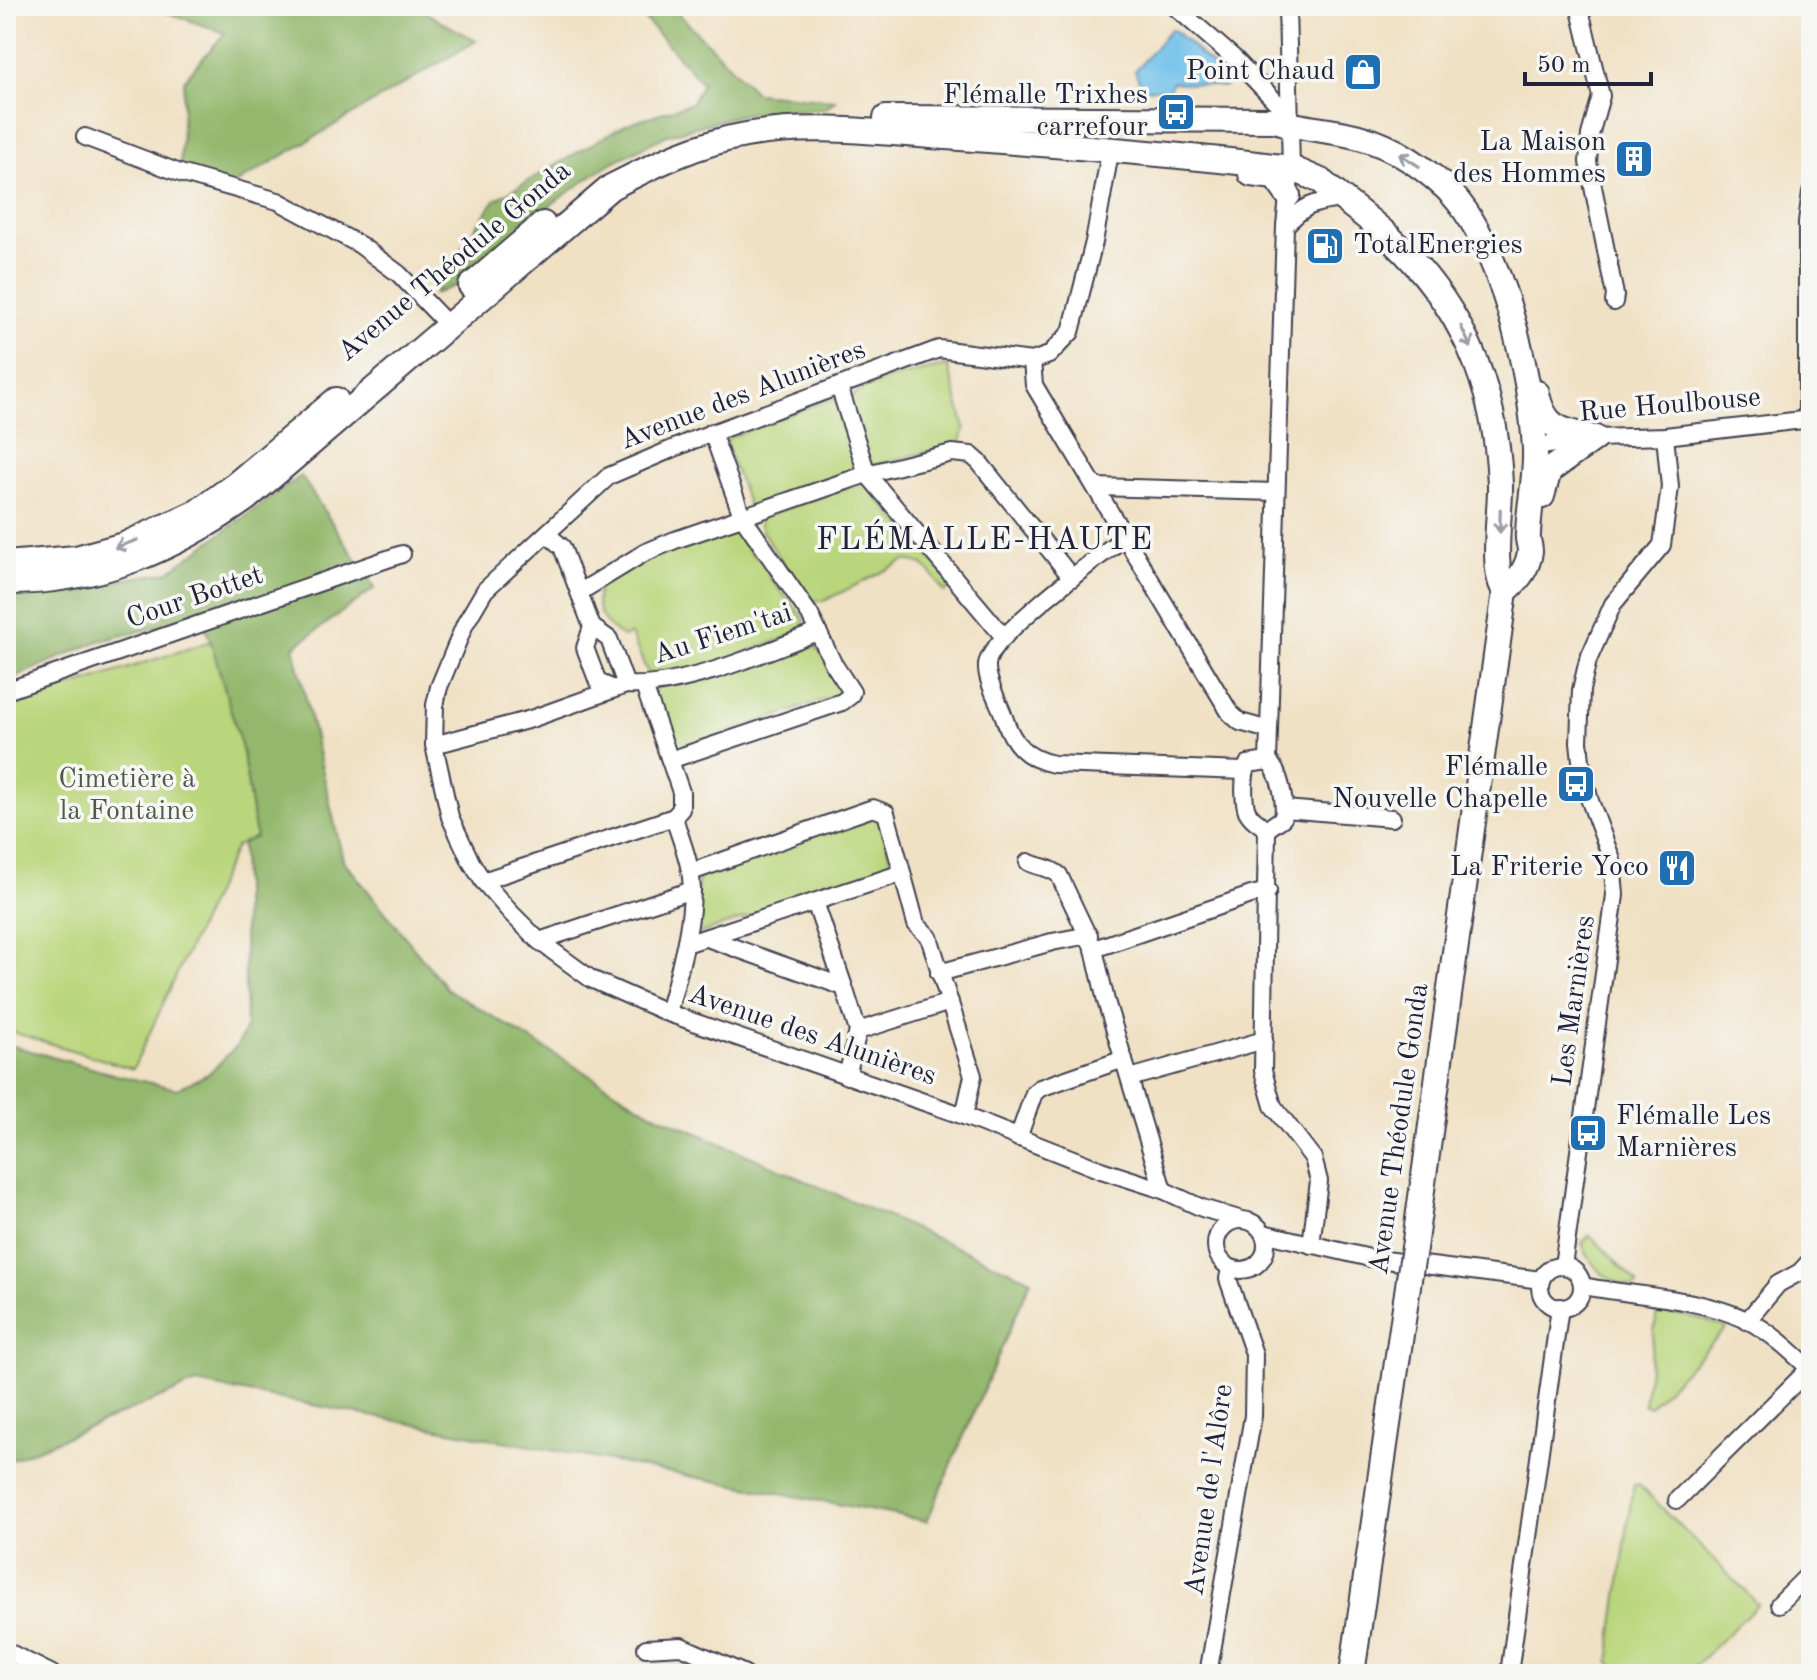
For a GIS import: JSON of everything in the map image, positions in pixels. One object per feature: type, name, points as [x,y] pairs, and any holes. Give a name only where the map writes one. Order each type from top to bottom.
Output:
[{"type":"main road","name":"Avenue Théodule Gonda","points":[[6,582],[78,576],[125,564],[167,548],[209,524],[247,498],[558,212],[605,178],[655,152],[702,135],[778,121],[829,118],[1275,120],[1289,116],[1396,151],[1431,175],[1467,212],[1482,240],[1510,318],[1525,381],[1535,447],[1528,535],[1530,549],[1520,578],[1505,591]]},
{"type":"main road","name":"Avenue Théodule Gonda","points":[[6,564],[76,558],[124,545],[197,512],[444,320],[518,269],[611,187],[659,162],[744,135],[825,128],[1110,149],[1291,168],[1321,181],[1372,222],[1431,280],[1456,316],[1478,367],[1488,401],[1499,476],[1497,575],[1505,591],[1352,1674]]},
{"type":"main road","name":"Avenue Théodule Gonda","points":[[899,134],[910,139],[1275,177],[1288,195]]},
{"type":"main road","points":[[1510,318],[1525,335],[1541,411],[1562,431],[1595,438]]},
{"type":"main road","points":[[1488,401],[1503,416],[1513,440],[1535,447]]},
{"type":"main road","points":[[1530,549],[1536,537],[1543,489],[1549,471],[1595,438]]},
{"type":"main road","points":[[1499,476],[1535,447]]},
{"type":"street","points":[[1174,6],[1213,39],[1289,116]]},
{"type":"street","points":[[1268,761],[1285,226],[1291,168],[1287,6]]},
{"type":"street","points":[[1579,6],[1601,96],[1590,135],[1588,162],[1614,302]]},
{"type":"street","points":[[1248,118],[1261,108],[1261,87]]},
{"type":"street","points":[[85,137],[180,173],[278,201],[360,245],[399,274],[444,320]]},
{"type":"street","points":[[1109,158],[1094,242],[1071,332],[1049,355],[1032,361],[1034,385],[1230,713],[1240,722],[1269,730]]},
{"type":"street","points":[[1809,419],[1811,192]]},
{"type":"street","points":[[1285,226],[1297,212],[1317,202],[1342,199]]},
{"type":"street","name":"Avenue des Alunières","points":[[1032,361],[939,349],[712,432],[609,476],[485,590],[465,624],[439,687],[435,705],[434,745],[450,817],[465,852],[483,881],[539,941],[591,979],[668,1013],[964,1116],[1101,1170],[1163,1190],[1202,1208],[1252,1222],[1263,1233],[1370,1258],[1541,1280]]},
{"type":"street","points":[[839,386],[867,474],[1004,637]]},
{"type":"street","name":"Rue Houlbouse","points":[[1535,447],[1595,438],[1665,436],[1809,419]]},
{"type":"street","name":"Au Fiem'tai","points":[[620,687],[644,686],[711,671],[820,639],[810,615],[742,516],[712,432]]},
{"type":"street","name":"Les Marnières","points":[[1563,1266],[1615,895],[1612,860],[1582,770],[1579,742],[1581,690],[1588,660],[1613,604],[1662,545],[1670,487],[1665,436]]},
{"type":"street","points":[[580,592],[644,553],[742,516],[867,474],[952,453],[971,455],[987,470],[1072,578]]},
{"type":"street","points":[[1096,487],[1276,492]]},
{"type":"street","points":[[547,534],[562,547],[592,627],[609,639],[620,687]]},
{"type":"street","points":[[1125,537],[1004,637],[988,657],[987,670],[1010,735],[1020,748],[1036,760],[1054,764],[1244,771]]},
{"type":"street","name":"Cour Bottet","points":[[6,691],[402,554]]},
{"type":"street","points":[[592,627],[585,648],[598,682],[620,687]]},
{"type":"street","points":[[670,760],[847,699],[852,692],[850,686],[820,639]]},
{"type":"street","points":[[483,881],[674,817],[681,809],[670,760],[644,686]]},
{"type":"street","points":[[434,745],[531,719],[620,687]]},
{"type":"street","points":[[1268,761],[1275,767],[1285,809],[1283,818],[1267,829],[1255,822],[1247,810],[1244,771],[1248,764],[1268,761]]},
{"type":"street","points":[[691,872],[873,808],[886,813],[916,924],[929,937],[973,1076],[964,1116]]},
{"type":"street","points":[[1285,809],[1392,818]]},
{"type":"street","points":[[668,1013],[686,944],[692,890],[691,872],[674,817]]},
{"type":"street","points":[[1267,829],[1263,1071],[1273,1106],[1313,1158],[1319,1181],[1311,1245]]},
{"type":"street","points":[[1028,862],[1037,867],[1051,868],[1059,875],[1091,942],[1163,1190]]},
{"type":"street","points":[[686,944],[902,873]]},
{"type":"street","points":[[539,941],[692,890]]},
{"type":"street","points":[[939,973],[1052,942],[1091,942],[1268,891]]},
{"type":"street","points":[[815,902],[858,1031],[847,1076]]},
{"type":"street","points":[[707,938],[844,987]]},
{"type":"street","points":[[858,1031],[950,1002]]},
{"type":"street","points":[[1130,1078],[1264,1040]]},
{"type":"street","points":[[1018,1138],[1034,1093],[1040,1088],[1124,1059]]},
{"type":"street","points":[[1202,1208],[1222,1262],[1230,1268],[1249,1269],[1257,1264],[1266,1247],[1263,1233]]},
{"type":"street","points":[[1215,1244],[1224,1226],[1242,1220]]},
{"type":"street","points":[[1747,1321],[1778,1284],[1800,1272],[1811,1260]]},
{"type":"street","points":[[1563,1266],[1577,1274],[1582,1286],[1575,1303],[1553,1306],[1542,1296],[1541,1280],[1549,1270],[1563,1266]]},
{"type":"street","name":"Avenue de l'Alôre","points":[[1208,1674],[1253,1416],[1254,1354],[1228,1279],[1230,1268]]},
{"type":"street","points":[[1582,1286],[1710,1308],[1747,1321],[1785,1346],[1810,1369],[1677,1500]]},
{"type":"street","points":[[1509,1674],[1560,1307]]},
{"type":"street","points":[[1779,1604],[1811,1572]]},
{"type":"street","points":[[646,1648],[681,1646],[745,1674]]},
{"type":"street","points":[[6,1651],[52,1674]]},
{"type":"green space","points":[[149,6],[414,6],[476,41],[230,187],[180,173],[184,80],[225,33]]},
{"type":"green space","points":[[633,6],[671,6],[756,93],[835,100],[825,109],[743,114],[667,135],[607,165],[549,206],[463,283],[434,294],[455,257],[495,200],[627,124],[692,103],[702,83]]},
{"type":"green space","points":[[948,366],[965,428],[960,444],[874,465],[870,463],[848,400],[880,382]]},
{"type":"green space","points":[[826,400],[835,401],[839,406],[857,470],[749,507],[726,446],[728,438]]},
{"type":"green space","points":[[301,476],[375,588],[294,647],[343,860],[447,989],[652,1113],[1031,1280],[927,1521],[196,1383],[6,1462],[6,1044],[177,1089],[208,1074],[237,1046],[246,1028],[242,843],[256,837],[242,749],[201,616],[96,642],[6,681],[6,597],[22,597],[168,572]]},
{"type":"green space","points":[[863,482],[956,586],[944,592],[923,566],[904,561],[824,601],[810,600],[805,596],[762,531],[759,521],[762,517]]},
{"type":"green space","points":[[727,526],[755,557],[767,563],[769,577],[805,619],[801,632],[712,665],[648,674],[631,634],[623,637],[601,616],[597,602],[600,586],[652,556]]},
{"type":"green space","name":"Cimetière à la Fontaine","points":[[211,641],[242,749],[256,838],[236,846],[133,1069],[6,1030],[6,708]]},
{"type":"green space","points":[[804,643],[817,648],[827,660],[842,688],[838,695],[675,751],[670,746],[653,693],[657,686]]},
{"type":"green space","points":[[873,813],[880,821],[892,864],[889,870],[698,934],[695,930],[698,882],[702,876]]},
{"type":"green space","points":[[1590,1235],[1637,1285],[1634,1287],[1616,1282],[1595,1267],[1582,1243]]},
{"type":"green space","points":[[1657,1311],[1697,1318],[1727,1328],[1650,1406],[1644,1405]]},
{"type":"green space","points":[[1638,1484],[1758,1604],[1687,1674],[1621,1674],[1609,1662],[1630,1508],[1634,1485]]},
{"type":"water","points":[[1170,30],[1175,31],[1230,81],[1225,87],[1172,82],[1169,90],[1142,88],[1135,71]]},
{"type":"place","name":"Point Chaud","points":[[1363,72]]},
{"type":"place","name":"Flémalle Trixhes carrefour","points":[[1176,112]]},
{"type":"place","name":"La Maison des Hommes","points":[[1634,159]]},
{"type":"place","name":"TotalEnergies","points":[[1325,246]]},
{"type":"place","name":"Flémalle Nouvelle Chapelle","points":[[1576,784]]},
{"type":"place","name":"La Friterie Yoco","points":[[1677,868]]},
{"type":"place","name":"Flémalle Les Marnières","points":[[1588,1133]]},
{"type":"district","name":"FLÉMALLE-HAUTE","points":[[985,541]]}]
